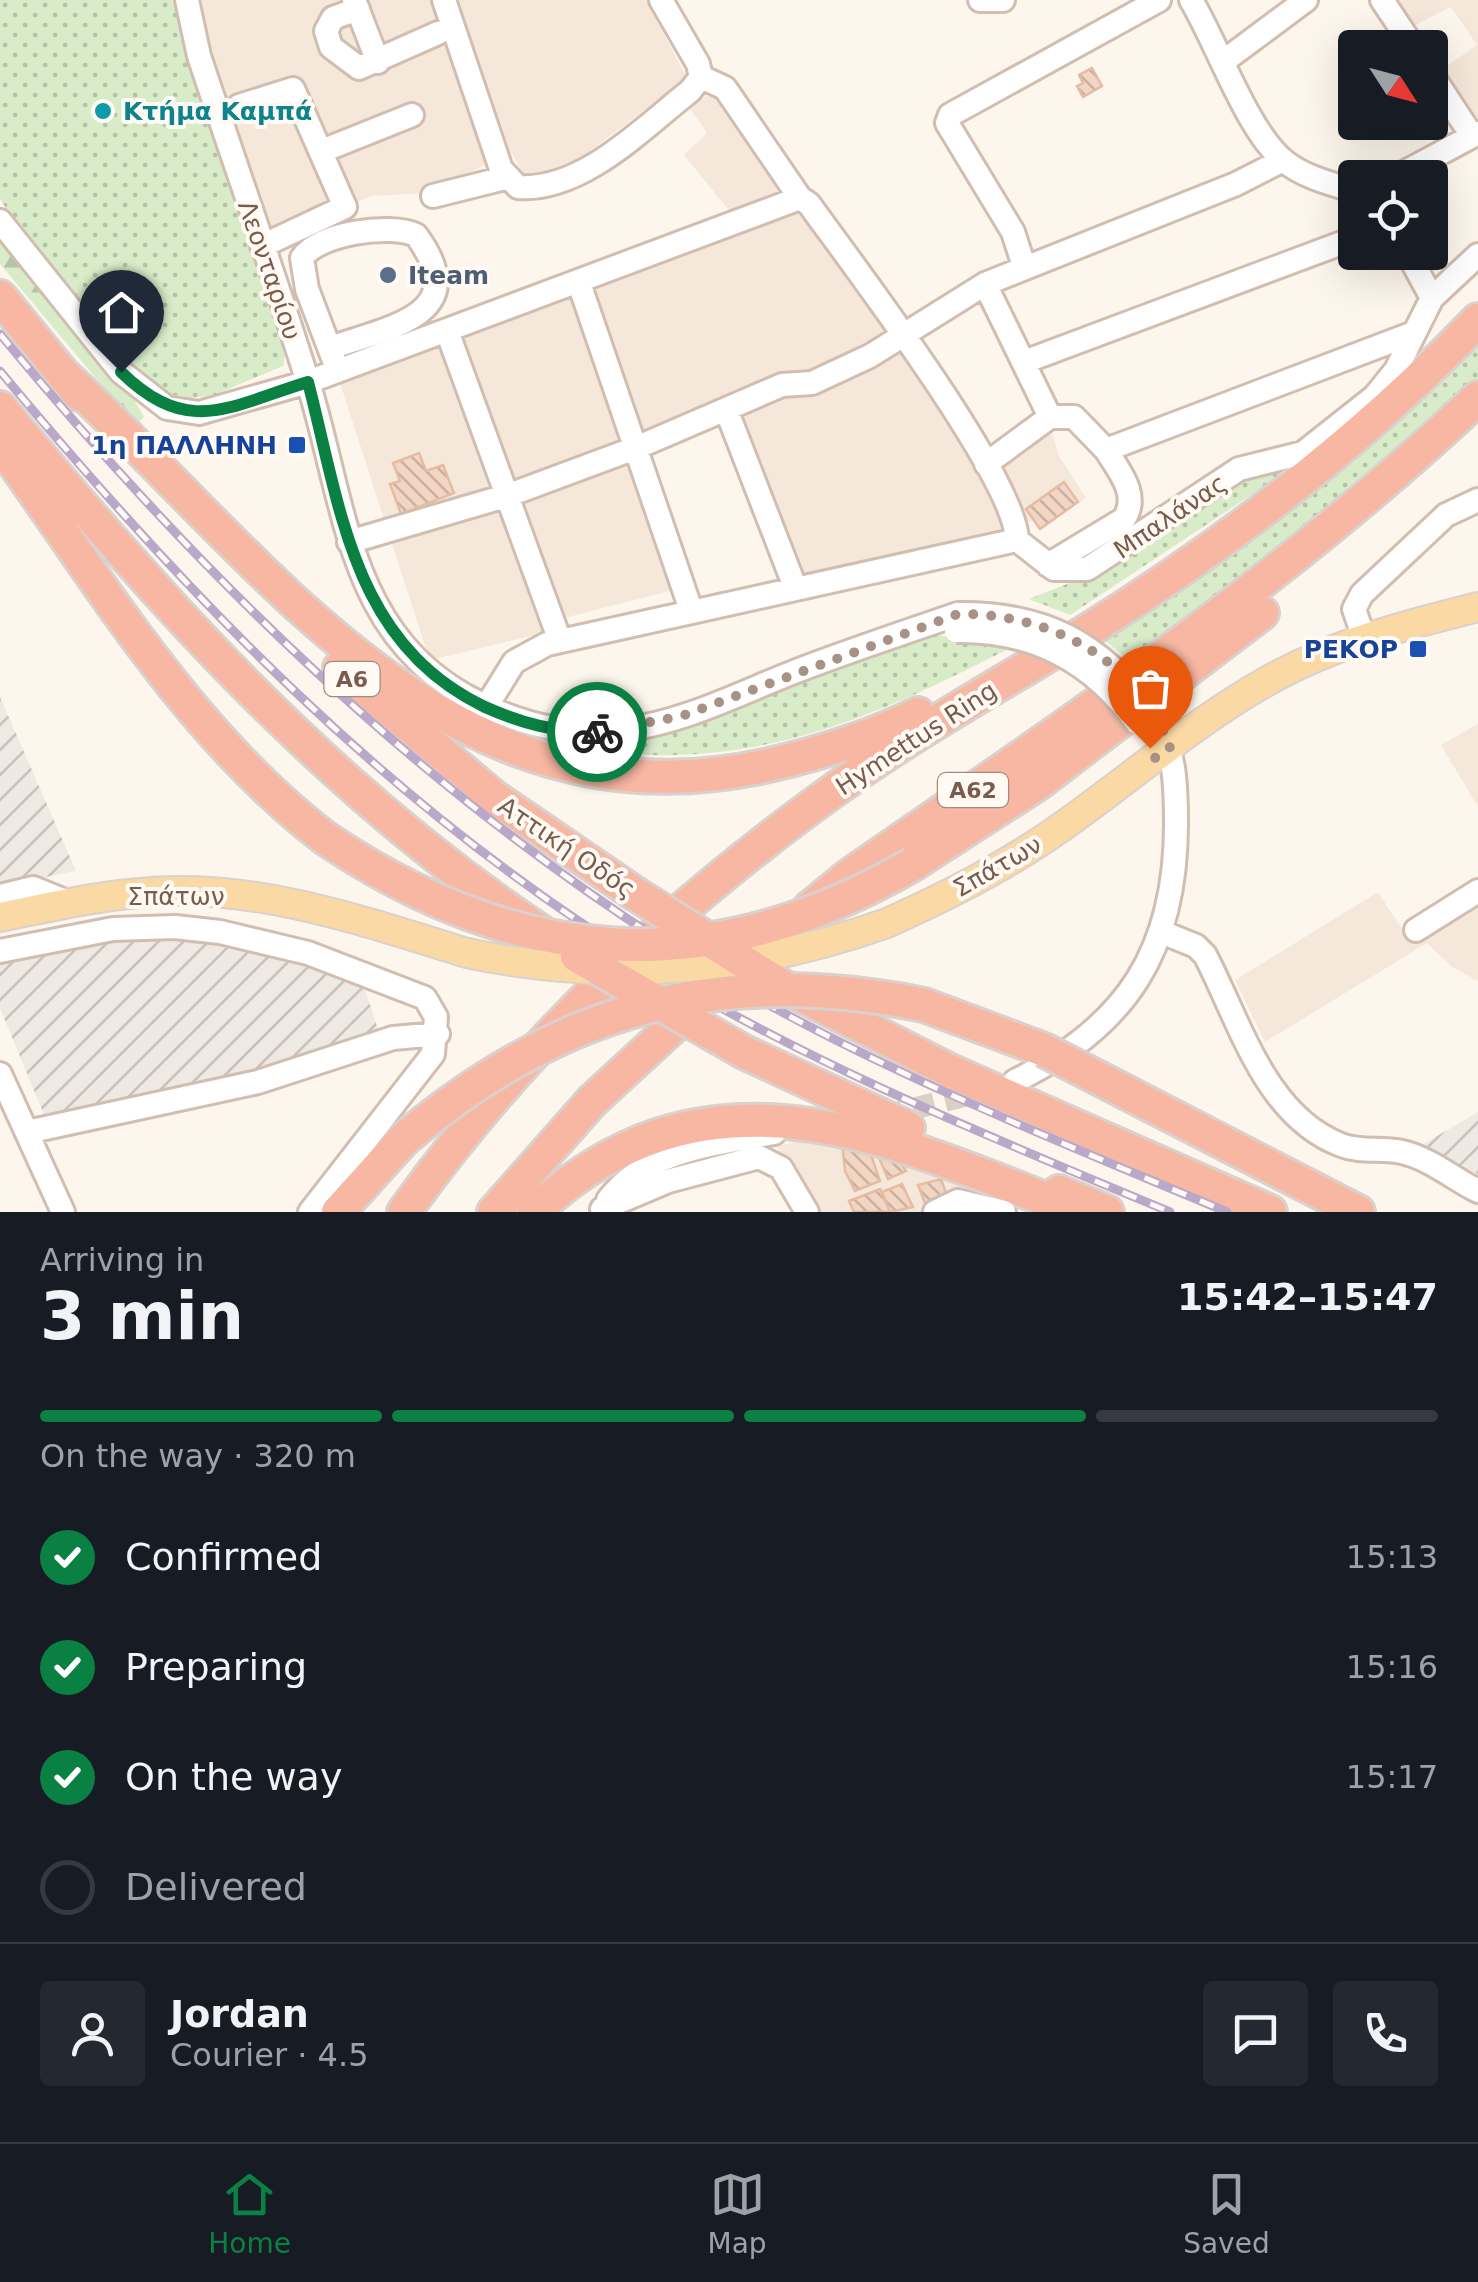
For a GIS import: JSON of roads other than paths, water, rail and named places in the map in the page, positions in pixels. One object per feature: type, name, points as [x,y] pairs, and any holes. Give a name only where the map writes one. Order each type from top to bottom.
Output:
[{"type":"highway","name":"Αττική Οδός","points":[[0,297],[180,512],[320,651],[495,798],[634,893],[782,986],[950,1071],[1270,1212]]},
{"type":"highway","name":"Hymettus Ring","points":[[404,1212],[486,1106],[571,1012],[689,903],[868,766],[1214,547],[1348,444],[1478,320]]},
{"type":"highway","points":[[66,377],[259,570],[376,671],[467,730],[514,751],[612,774],[660,779],[712,776],[828,752],[886,730],[963,690],[1084,617],[1214,547]]},
{"type":"highway","name":"Α62","points":[[494,1212],[592,1102],[758,950],[849,876],[1250,595],[1384,486],[1478,398]]},
{"type":"highway","points":[[0,442],[206,726],[262,786],[325,838],[390,879],[471,915],[537,934],[612,944],[689,944],[771,929],[825,910],[913,864],[1037,784],[1296,587],[1478,407]]},
{"type":"highway","points":[[0,408],[158,594],[294,733],[451,867],[577,956],[744,1052],[857,1106],[1108,1212]]},
{"type":"highway","points":[[338,1212],[404,1138],[458,1093],[524,1053],[611,1016],[675,998],[738,989],[808,989],[924,1005],[1044,1050],[1358,1212]]},
{"type":"highway","points":[[534,1212],[587,1171],[644,1142],[709,1124],[764,1119],[817,1122],[874,1136],[1077,1212]]},
{"type":"main road","name":"Σπάτων","points":[[0,934],[120,911],[196,908],[553,969],[667,970],[774,956],[886,923],[994,872],[1256,688],[1364,638],[1478,607]]},
{"type":"main road","name":"Σπάτων","points":[[0,918],[154,891],[248,897],[348,916],[467,953]]},
{"type":"street","name":"Λεονταρίου","points":[[186,0],[199,56],[308,382],[349,542],[366,588],[393,635],[438,679],[486,707],[536,727],[568,732],[626,729],[700,709],[902,633],[957,622],[1021,618],[1067,635],[1109,662],[1146,718],[1162,753],[1176,826],[1173,887],[1164,933],[1139,977],[1103,1022],[1050,1064],[1016,1081]]},
{"type":"street","points":[[444,0],[505,178],[518,187],[530,188],[590,168],[690,91],[701,78]]},
{"type":"street","points":[[661,0],[698,64],[701,78]]},
{"type":"street","points":[[980,0],[1004,0]]},
{"type":"street","points":[[1024,266],[1012,232],[947,123],[950,115],[1159,0]]},
{"type":"street","points":[[1191,0],[1250,115],[1282,160],[1317,180],[1338,186]]},
{"type":"street","points":[[1224,61],[1306,0]]},
{"type":"street","points":[[1382,0],[1402,30]]},
{"type":"street","points":[[378,62],[356,5],[333,18],[326,31],[331,47],[360,68],[378,62],[438,32]]},
{"type":"street","points":[[701,78],[724,88],[796,199],[809,204],[904,335],[986,464],[1017,526],[1018,540],[1048,565],[1124,519],[1130,511],[1128,489],[1106,450],[1074,417],[1050,417],[986,464]]},
{"type":"street","points":[[239,106],[292,89],[345,207],[262,246]]},
{"type":"street","points":[[1428,160],[1475,135],[1448,97]]},
{"type":"street","points":[[322,151],[412,115]]},
{"type":"street","points":[[349,542],[509,495],[638,447],[788,383],[812,383],[904,335],[985,284],[1164,214],[1282,160]]},
{"type":"street","points":[[433,196],[505,178]]},
{"type":"street","points":[[0,221],[121,372],[166,408],[185,413],[210,411],[338,372],[796,199]]},
{"type":"street","points":[[330,348],[389,327],[426,310],[434,301],[438,287],[416,235],[400,228],[321,240],[309,248],[301,268],[338,372]]},
{"type":"street","points":[[1024,362],[1338,244]]},
{"type":"street","name":"Μπαλάνας","points":[[1048,565],[1068,572],[1087,569],[1239,469],[1303,453],[1375,396],[1396,370],[1432,298],[1478,255]]},
{"type":"street","points":[[1417,270],[1432,298]]},
{"type":"street","points":[[580,283],[692,610]]},
{"type":"street","points":[[985,284],[1050,417]]},
{"type":"street","points":[[447,332],[560,640]]},
{"type":"street","points":[[1106,450],[1412,334]]},
{"type":"street","points":[[726,409],[795,587]]},
{"type":"street","points":[[1364,638],[1354,609],[1362,594],[1446,515],[1478,500]]},
{"type":"street","points":[[486,707],[514,662],[560,640],[1018,540]]},
{"type":"street","points":[[0,896],[33,888],[70,904]]},
{"type":"street","points":[[1416,930],[1478,892]]},
{"type":"street","points":[[0,951],[146,926],[220,932],[308,953],[417,992],[432,1006],[438,1034],[421,1074],[355,1150],[310,1212]]},
{"type":"street","points":[[1164,933],[1196,946],[1205,956],[1248,1045],[1278,1096],[1302,1122],[1340,1145],[1405,1152],[1478,1191]]},
{"type":"street","points":[[27,1132],[258,1082],[393,1038],[438,1034]]},
{"type":"street","points":[[0,1074],[62,1212]]},
{"type":"street","points":[[602,1210],[624,1182],[655,1162],[694,1149],[774,1133]]},
{"type":"street","points":[[602,1210],[668,1181],[760,1157],[781,1168],[807,1212]]},
{"type":"street","points":[[934,1212],[958,1201],[976,1202],[1004,1212]]},
{"type":"tunnel","points":[[881,1117],[995,1088]]},
{"type":"railway","points":[[0,334],[150,505],[309,666],[481,813],[572,880],[666,944],[800,1022],[1012,1122],[1227,1212]]},
{"type":"railway","points":[[0,371],[146,539],[300,696],[467,840],[556,906],[712,1003],[839,1069],[1170,1212]]},
{"type":"place","name":"Kτήμα Καμπά","points":[[103,111]]},
{"type":"place","name":"Iteam","points":[[388,275]]},
{"type":"place","name":"1η ΠΑΛΛΗΝΗ","points":[[297,445]]},
{"type":"place","name":"ΡΕΚΟΡ","points":[[1418,649]]}]
